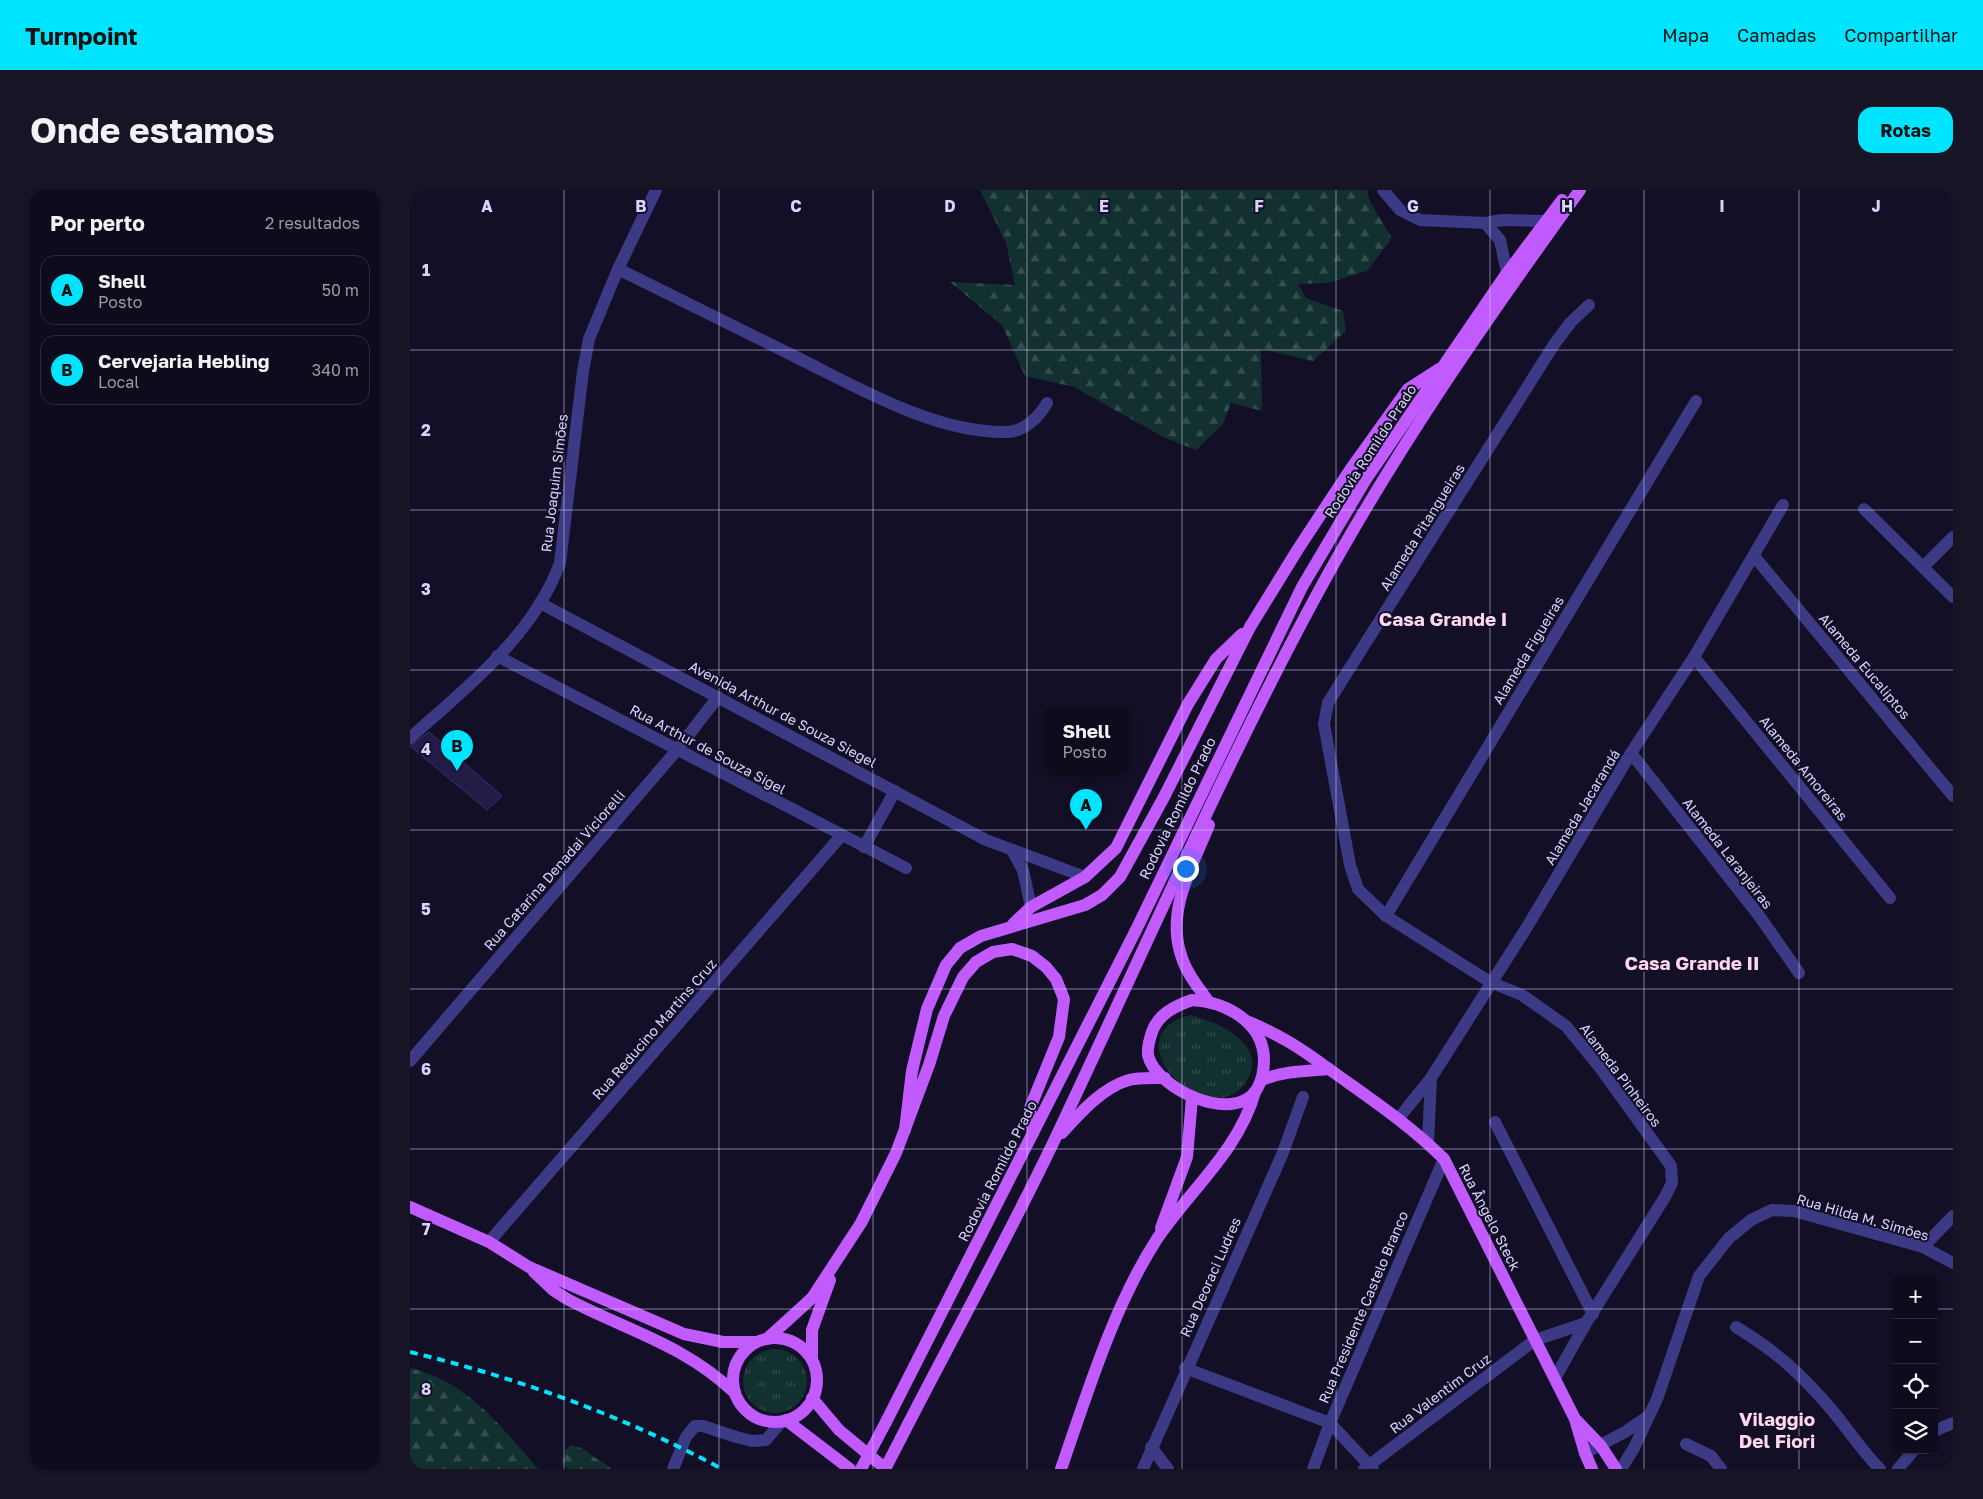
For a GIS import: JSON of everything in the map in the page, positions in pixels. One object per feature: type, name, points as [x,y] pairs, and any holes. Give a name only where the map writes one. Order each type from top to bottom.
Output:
[{"type":"main road","name":"Rodovia Romildo Prado","points":[[861,1469],[1137,928],[1302,587],[1366,479],[1507,274],[1570,190]]},
{"type":"main road","name":"Rodovia Romildo Prado","points":[[886,1469],[1054,1142],[1240,741],[1316,596],[1380,485],[1478,333],[1580,190]]},
{"type":"main road","points":[[905,1130],[912,1071],[927,1009],[946,965],[960,948],[981,936],[1085,905],[1102,895],[1120,877],[1164,797],[1250,627],[1298,549],[1408,389],[1446,365]]},
{"type":"main road","points":[[1009,928],[1031,907],[1085,877],[1116,848],[1188,704],[1216,659],[1250,627]]},
{"type":"main road","points":[[1208,1001],[1182,958],[1176,934],[1177,914],[1182,891],[1220,797],[1240,741]]},
{"type":"main road","points":[[410,1207],[489,1242],[529,1267],[684,1334],[723,1342],[761,1341],[780,1338],[793,1342],[804,1349],[812,1360],[816,1372],[816,1386],[806,1408],[784,1421],[767,1421],[753,1416],[742,1406],[735,1393],[733,1378],[736,1364],[744,1351],[761,1341],[812,1298],[861,1223],[885,1177],[905,1130],[929,1065],[944,1016],[963,977],[976,962],[993,952],[1012,949],[1032,956],[1056,979],[1064,999],[1059,1037],[1030,1108],[1033,1133]]},
{"type":"main road","name":"Rua Ângelo Steck","points":[[1249,1022],[1258,1034],[1264,1049],[1262,1080],[1255,1092],[1244,1100],[1230,1104],[1209,1103],[1192,1098],[1154,1068],[1148,1054],[1154,1025],[1178,1005],[1192,1000],[1208,1001],[1226,1008],[1249,1022],[1278,1034],[1301,1048],[1374,1099],[1428,1142],[1444,1158],[1555,1378],[1575,1419],[1592,1469]]},
{"type":"main road","points":[[1262,1080],[1291,1072],[1330,1069]]},
{"type":"main road","points":[[1054,1142],[1080,1113],[1105,1092],[1129,1080],[1165,1078]]},
{"type":"main road","points":[[1158,1238],[1224,1152],[1243,1123],[1255,1092]]},
{"type":"main road","points":[[1053,1469],[1063,1464],[1105,1343],[1158,1238],[1186,1157],[1192,1098]]},
{"type":"main road","points":[[812,1360],[812,1330],[836,1263]]},
{"type":"main road","points":[[529,1267],[553,1290],[567,1299],[665,1344],[696,1361],[735,1393]]},
{"type":"main road","points":[[812,1398],[838,1430],[886,1469]]},
{"type":"main road","name":"Rua Ângelo Steck","points":[[1575,1419],[1601,1446],[1616,1469]]},
{"type":"main road","points":[[784,1421],[850,1469]]},
{"type":"street","name":"Rua Joaquim Simões","points":[[410,738],[498,656],[523,628],[540,603],[560,563],[583,372],[590,338],[618,268],[656,190]]},
{"type":"street","points":[[1383,190],[1400,210],[1420,220],[1486,223],[1502,220],[1547,221]]},
{"type":"street","points":[[1395,190],[1394,197],[1400,210]]},
{"type":"street","points":[[1486,223],[1500,240],[1507,274]]},
{"type":"street","points":[[618,268],[858,388],[932,419],[962,427],[1008,432],[1040,416],[1047,403]]},
{"type":"street","name":"Alameda Pitangueiras","points":[[1386,916],[1358,889],[1350,865],[1324,724],[1328,703],[1555,343],[1571,322],[1589,305]]},
{"type":"street","name":"Alameda Figueiras","points":[[1386,916],[1696,400]]},
{"type":"street","name":"Alameda Jacarandá","points":[[1398,1119],[1431,1078],[1490,982],[1527,927],[1631,753],[1694,657],[1783,505]]},
{"type":"street","points":[[1864,508],[1953,597]]},
{"type":"street","points":[[1923,568],[1953,537]]},
{"type":"street","name":"Alameda Eucaliptos","points":[[1754,556],[1953,796]]},
{"type":"street","name":"Avenida Arthur de Souza Siegel","points":[[540,603],[986,840],[1085,877]]},
{"type":"street","name":"Rua Arthur de Souza Sigel","points":[[498,656],[841,836],[906,868]]},
{"type":"street","name":"Alameda Amoreiras","points":[[1694,657],[1890,898]]},
{"type":"street","name":"Rua Catarina Denadai Viciorelli","points":[[410,1062],[677,750],[718,698]]},
{"type":"street","name":"Alameda Laranjeiras","points":[[1631,753],[1760,917],[1799,973]]},
{"type":"street","points":[[864,847],[895,791]]},
{"type":"street","name":"Rua Reducino Martins Cruz","points":[[489,1242],[841,836]]},
{"type":"street","points":[[1012,850],[1018,857],[1023,870],[1031,907]]},
{"type":"street","name":"Alameda Pinheiros","points":[[1386,916],[1490,982],[1522,995],[1566,1026],[1601,1069],[1671,1166],[1672,1183],[1666,1197],[1590,1318],[1555,1378]]},
{"type":"street","points":[[1428,1142],[1431,1078]]},
{"type":"street","name":"Rua Deoraci Ludres","points":[[1143,1469],[1151,1447],[1282,1155],[1303,1097]]},
{"type":"street","points":[[1495,1122],[1590,1318],[1535,1340]]},
{"type":"street","name":"Rua Presidente Castelo Branco","points":[[1313,1469],[1330,1423],[1444,1158]]},
{"type":"street","name":"Rua Hilda M. Simões","points":[[1621,1469],[1634,1448],[1657,1399],[1691,1293],[1699,1276],[1729,1238],[1751,1220],[1772,1210],[1794,1211],[1923,1247],[1953,1263]]},
{"type":"street","points":[[1923,1247],[1953,1216]]},
{"type":"street","points":[[1736,1327],[1767,1345],[1790,1364],[1832,1410],[1880,1469]]},
{"type":"street","name":"Rua Valentim Cruz","points":[[1369,1467],[1535,1340]]},
{"type":"street","points":[[1186,1368],[1330,1423],[1369,1467]]},
{"type":"street","points":[[1585,1453],[1601,1446],[1647,1417]]},
{"type":"street","points":[[673,1469],[686,1437],[695,1426],[703,1426],[752,1441],[766,1440],[784,1421]]},
{"type":"street","points":[[1938,1430],[1953,1422]]},
{"type":"street","points":[[1686,1444],[1711,1456],[1721,1469]]},
{"type":"street","points":[[1151,1447],[1168,1469]]},
{"type":"street","points":[[1898,1469],[1911,1454]]},
{"type":"green space","points":[[980,190],[1367,190],[1370,202],[1392,238],[1367,271],[1328,283],[1298,284],[1306,298],[1343,311],[1346,331],[1313,361],[1261,349],[1262,411],[1231,403],[1223,424],[1196,450],[1163,437],[1074,387],[1025,376],[1002,325],[950,282],[1015,285],[1006,243]]},
{"type":"green space","points":[[1191,1015],[1214,1023],[1236,1036],[1251,1055],[1252,1066],[1248,1079],[1232,1095],[1225,1097],[1207,1096],[1189,1090],[1175,1079],[1164,1065],[1159,1050],[1161,1036],[1171,1023]]},
{"type":"green space","points":[[775,1349],[793,1355],[801,1363],[807,1381],[801,1399],[793,1407],[775,1413],[757,1407],[749,1399],[743,1381],[749,1363],[757,1355]]},
{"type":"green space","points":[[410,1368],[430,1374],[449,1383],[466,1395],[497,1422],[538,1469],[410,1469]]},
{"type":"green space","points":[[571,1445],[581,1448],[612,1469],[568,1469],[562,1462],[565,1450]]},
{"type":"building","points":[[429,732],[502,796],[487,810],[410,746]]},
{"type":"railway","points":[[410,1352],[491,1374],[570,1400],[647,1432],[722,1469]]},
{"type":"place","name":"Cervejaria Hebling","points":[[457,771]]},
{"type":"place","name":"Shell","points":[[1086,830]]},
{"type":"district","name":"Casa Grande I","points":[[1443,618]]},
{"type":"district","name":"Casa Grande II","points":[[1692,962]]},
{"type":"district","name":"Vilaggio Del Fiori","points":[[1777,1429]]}]
